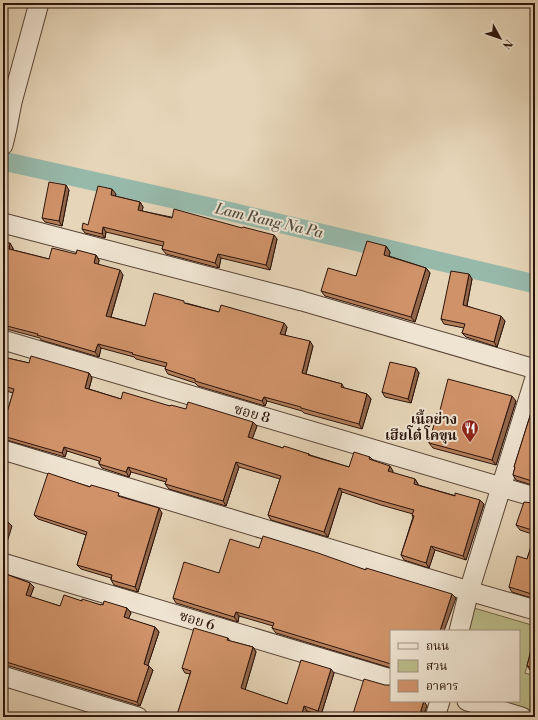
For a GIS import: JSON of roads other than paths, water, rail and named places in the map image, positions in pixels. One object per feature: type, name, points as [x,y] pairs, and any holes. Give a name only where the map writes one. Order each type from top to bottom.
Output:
[{"type":"street","points":[[5,136],[12,102],[40,3]]},
{"type":"street","points":[[3,223],[302,302],[535,369]]},
{"type":"street","name":"ซอย 8","points":[[3,340],[535,497]]},
{"type":"street","points":[[459,630],[469,591],[535,378]]},
{"type":"street","points":[[3,450],[535,610]]},
{"type":"street","name":"ซอย 6","points":[[3,563],[390,679]]},
{"type":"street","points":[[3,676],[138,717]]},
{"type":"street","points":[[435,717],[440,702]]},
{"type":"street","points":[[470,702],[522,717]]},
{"type":"waterway","name":"Lam Rang Na Pa","points":[[3,161],[232,212],[535,284]]},
{"type":"place","name":"เนื้อย่าง เฮียโต๋ โคขุน","points":[[470,443]]}]
